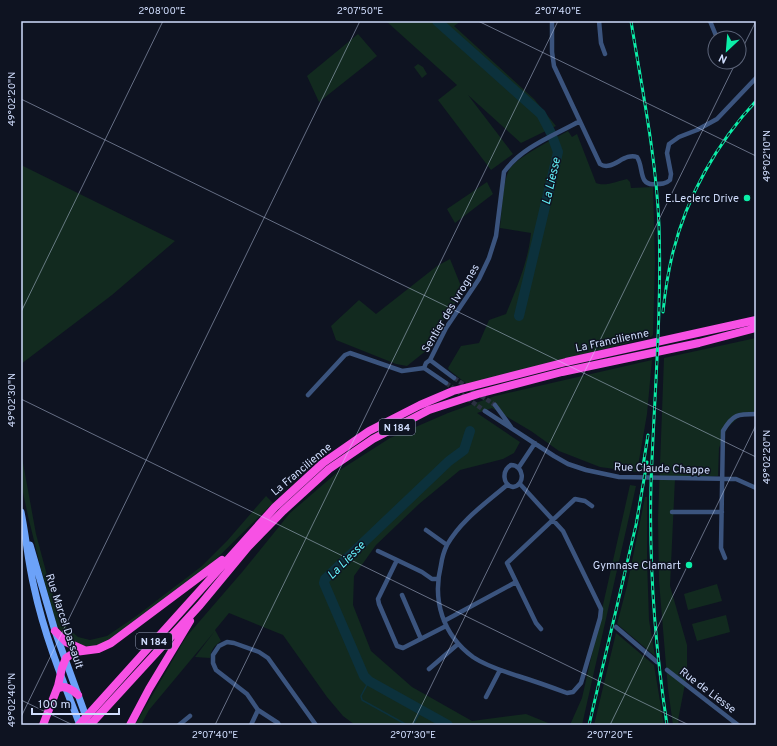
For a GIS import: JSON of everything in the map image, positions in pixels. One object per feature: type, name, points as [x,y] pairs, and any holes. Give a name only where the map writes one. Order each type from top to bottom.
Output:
[{"type":"highway","points":[[737,324],[756,316]]},
{"type":"highway","name":"La Francilienne","points":[[80,725],[275,506],[323,462],[375,428],[420,405],[453,391],[566,362],[756,320]]},
{"type":"highway","name":"La Francilienne","points":[[90,725],[200,605],[248,547],[283,511],[329,469],[373,438],[429,410],[478,394],[562,372],[699,343],[756,329]]},
{"type":"highway","points":[[43,725],[61,688],[60,677],[62,668],[66,659],[72,653],[103,648],[216,564],[230,556]]},
{"type":"highway","points":[[130,725],[155,678],[200,605]]},
{"type":"highway","points":[[55,631],[66,642],[85,650]]},
{"type":"highway","points":[[61,688],[72,690],[79,696]]},
{"type":"street","points":[[552,21],[553,62],[600,164],[607,167],[634,155],[637,156],[644,182],[653,185],[669,182],[671,178],[667,153],[669,144],[679,137],[717,120],[756,78]]},
{"type":"street","points":[[599,21],[601,43],[605,54]]},
{"type":"street","name":"Sentier des Ivrognes","points":[[424,368],[426,363],[430,360],[446,328],[479,279],[489,258],[496,236],[501,186],[504,172],[525,150],[580,121]]},
{"type":"street","points":[[308,395],[345,355],[350,353],[357,354],[402,371],[424,368],[446,383]]},
{"type":"street","points":[[430,360],[454,378]]},
{"type":"street","points":[[495,405],[513,430]]},
{"type":"street","points":[[484,411],[536,443],[519,467]]},
{"type":"street","points":[[725,558],[721,548],[723,431],[728,423],[739,414],[756,414]]},
{"type":"street","name":"Rue Claude Chappe","points":[[536,443],[568,464],[586,470],[614,476],[736,479],[756,488]]},
{"type":"street","points":[[516,465],[521,471],[522,481],[520,484],[513,487],[507,485],[505,482],[505,472],[507,467],[516,465]]},
{"type":"street","points":[[507,485],[467,520],[447,545],[443,554],[437,579],[437,596],[441,613],[445,624],[458,644],[474,657],[500,670],[567,692],[573,692],[581,683],[600,618],[601,609],[562,531],[554,520],[520,484]]},
{"type":"street","points":[[542,630],[536,623],[507,563],[575,499],[585,501],[592,506]]},
{"type":"street","name":"Rue Marcel Dassault","points":[[21,512],[34,586],[60,677]]},
{"type":"street","points":[[672,512],[722,512]]},
{"type":"street","name":"Rue Marcel Dassault","points":[[23,522],[55,631],[90,725]]},
{"type":"street","points":[[426,530],[447,545]]},
{"type":"street","points":[[378,550],[422,572],[432,579],[437,579]]},
{"type":"street","points":[[397,560],[378,598],[379,604],[397,646],[403,648],[421,639],[516,582]]},
{"type":"street","points":[[402,595],[421,639]]},
{"type":"street","points":[[616,627],[657,662]]},
{"type":"street","points":[[279,725],[258,710],[247,694],[216,670],[214,655],[219,646],[227,642],[234,643],[259,652],[268,658],[316,725]]},
{"type":"street","points":[[429,669],[458,644]]},
{"type":"street","points":[[486,697],[500,670]]},
{"type":"street","name":"Rue de Liesse","points":[[667,670],[735,724]]},
{"type":"street","points":[[61,688],[72,705],[80,725]]},
{"type":"street","points":[[251,725],[258,710]]},
{"type":"street","points":[[179,725],[190,716]]},
{"type":"green space","points":[[386,21],[461,21],[454,26],[534,99],[556,126],[521,143],[468,95],[513,154],[491,170],[438,100],[457,85]]},
{"type":"green space","points":[[358,34],[377,56],[319,102],[307,76]]},
{"type":"green space","points":[[418,64],[423,67],[427,74],[422,78],[414,67]]},
{"type":"green space","points":[[568,131],[572,137],[577,134],[596,183],[607,184],[627,179],[630,182],[631,188],[653,187],[655,262],[653,335],[651,337],[467,384],[448,368],[461,346],[479,343],[489,320],[506,314],[522,274],[530,244],[531,233],[500,228],[504,190],[509,170],[527,154]]},
{"type":"green space","points":[[21,165],[175,241],[112,295],[21,364]]},
{"type":"green space","points":[[487,182],[493,194],[455,223],[447,209]]},
{"type":"green space","points":[[450,259],[463,291],[442,323],[432,346],[407,366],[396,364],[336,340],[331,326],[359,300],[376,314],[437,266]]},
{"type":"green space","points":[[756,338],[756,414],[739,417],[727,428],[719,448],[718,476],[675,478],[670,586],[687,645],[687,674],[678,720],[679,725],[673,725],[668,689],[659,581],[658,519],[664,358]]},
{"type":"green space","points":[[652,360],[647,414],[637,472],[600,467],[559,451],[531,431],[492,408],[477,413],[520,442],[514,453],[503,459],[460,470],[419,504],[376,545],[354,576],[353,605],[371,651],[412,687],[472,721],[526,714],[553,725],[355,725],[343,716],[327,697],[283,635],[229,613],[215,630],[221,641],[213,648],[210,658],[195,657],[214,632],[149,710],[141,725],[135,725],[186,637],[243,571],[290,513],[340,470],[390,438],[448,413],[495,396]]},
{"type":"green space","points":[[21,452],[36,534],[49,583],[63,624],[78,637],[90,640],[107,636],[135,617],[202,566],[227,541],[266,496],[273,503],[208,567],[112,639],[100,646],[89,648],[71,642],[60,631],[56,622],[41,569],[21,483]]},
{"type":"green space","points":[[630,485],[636,486],[582,725],[570,725],[582,698]]},
{"type":"green space","points":[[645,497],[647,497],[649,620],[655,656],[617,624],[627,586]]},
{"type":"green space","points":[[717,584],[722,601],[688,610],[684,594]]},
{"type":"green space","points":[[726,615],[730,632],[697,641],[692,624]]},
{"type":"green space","points":[[616,633],[654,665],[664,725],[594,725]]},
{"type":"waterway","name":"La Liesse","points":[[437,21],[541,114],[551,133],[558,152],[519,316]]},
{"type":"waterway","name":"La Liesse","points":[[448,725],[369,681],[364,676],[324,583],[325,579],[449,461],[464,450],[470,431]]},
{"type":"waterway","points":[[369,681],[361,696],[362,700],[407,725]]},
{"type":"waterway","points":[[413,725],[421,710]]},
{"type":"tunnel","points":[[454,378],[495,405]]},
{"type":"tunnel","points":[[446,383],[485,411]]},
{"type":"railway","points":[[631,21],[652,148],[659,225],[660,257],[651,484],[651,544],[656,635],[667,725]]},
{"type":"railway","points":[[663,312],[673,252],[686,211],[716,152],[756,101]]},
{"type":"railway","points":[[643,466],[648,435]]},
{"type":"railway","points":[[589,725],[636,525],[647,462]]},
{"type":"place","name":"E.Leclerc Drive","points":[[747,198]]},
{"type":"place","name":"Gymnase Clamart","points":[[689,565]]}]
